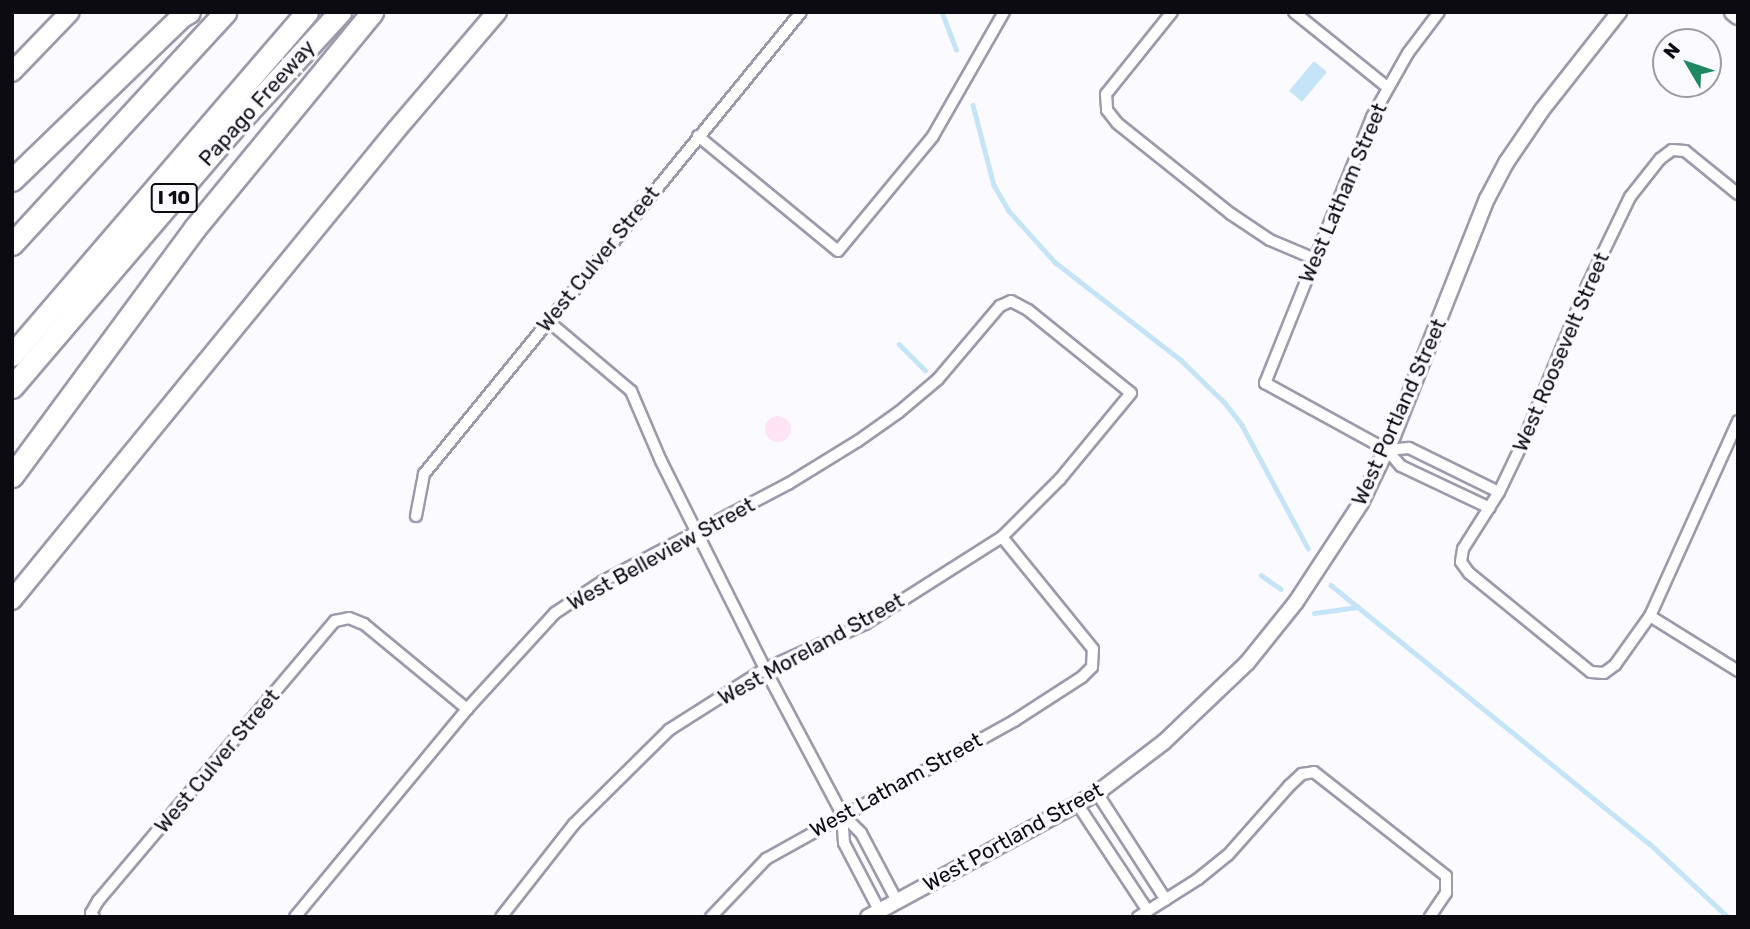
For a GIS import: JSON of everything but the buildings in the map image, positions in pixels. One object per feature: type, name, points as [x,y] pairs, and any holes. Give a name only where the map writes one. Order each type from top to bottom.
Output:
[{"type":"highway","points":[[12,180],[189,12]]},
{"type":"highway","points":[[12,244],[225,12]]},
{"type":"highway","points":[[12,355],[307,12]]},
{"type":"highway","name":"Papago Freeway","points":[[12,387],[236,125],[340,12]]},
{"type":"highway","points":[[12,476],[194,229],[372,12]]},
{"type":"main road","points":[[12,72],[70,12]]},
{"type":"main road","points":[[12,600],[397,129],[497,12]]},
{"type":"main road","points":[[1733,12],[1738,16]]},
{"type":"street","name":"West Culver Street","points":[[416,516],[424,474],[801,12]]},
{"type":"street","points":[[698,136],[838,251],[933,136],[1004,12]]},
{"type":"street","points":[[1172,12],[1106,94],[1107,110],[1117,123],[1231,214],[1270,240],[1315,259]]},
{"type":"street","points":[[1294,12],[1387,87]]},
{"type":"street","name":"West Latham Street","points":[[1387,450],[1265,383],[1387,87],[1439,12]]},
{"type":"street","name":"West Portland Street","points":[[873,914],[1097,793],[1164,742],[1247,663],[1296,602],[1361,503],[1387,450],[1487,199],[1500,175],[1542,110],[1619,12]]},
{"type":"street","name":"West Roosevelt Street","points":[[1650,616],[1615,665],[1604,673],[1591,672],[1469,573],[1461,562],[1463,549],[1499,492],[1523,442],[1587,286],[1630,197],[1672,150],[1685,151],[1738,194]]},
{"type":"street","name":"West Moreland Street","points":[[501,917],[574,824],[669,730],[765,669],[864,624],[1002,537],[1060,479],[1131,393],[1028,310],[1011,301]]},
{"type":"street","name":"West Belleview Street","points":[[295,917],[467,709],[555,613],[603,581],[815,468],[899,412],[938,379],[1000,306],[1011,301]]},
{"type":"street","points":[[548,321],[631,391],[697,533],[765,669],[842,814],[861,833],[897,901]]},
{"type":"street","points":[[1738,421],[1650,616],[1738,671]]},
{"type":"street","points":[[1387,450],[1409,448],[1499,492]]},
{"type":"street","points":[[1387,450],[1401,466],[1490,508]]},
{"type":"street","name":"West Latham Street","points":[[711,917],[766,859],[842,814],[1014,721],[1082,677],[1091,667],[1093,649],[1002,537]]},
{"type":"street","name":"West Culver Street","points":[[93,915],[335,621],[349,618],[364,624],[467,709]]},
{"type":"street","points":[[1078,805],[1143,914],[1166,901],[1228,856],[1302,774],[1314,772],[1446,876],[1446,893],[1430,917]]},
{"type":"street","points":[[1097,793],[1166,901]]},
{"type":"street","points":[[842,814],[844,843],[873,914]]},
{"type":"shaded area","points":[[778,416],[787,420],[791,429],[787,438],[778,442],[769,438],[765,429],[769,420]]},
{"type":"water","points":[[1314,61],[1327,72],[1302,102],[1289,91]]},
{"type":"waterway","points":[[942,12],[956,49]]},
{"type":"waterway","points":[[973,105],[994,185],[1009,211],[1055,262],[1181,360],[1225,403],[1242,425],[1308,548]]},
{"type":"waterway","points":[[899,344],[925,370]]},
{"type":"waterway","points":[[1261,575],[1281,589]]},
{"type":"waterway","points":[[1331,585],[1649,843],[1728,917]]},
{"type":"waterway","points":[[1314,613],[1358,607]]}]
